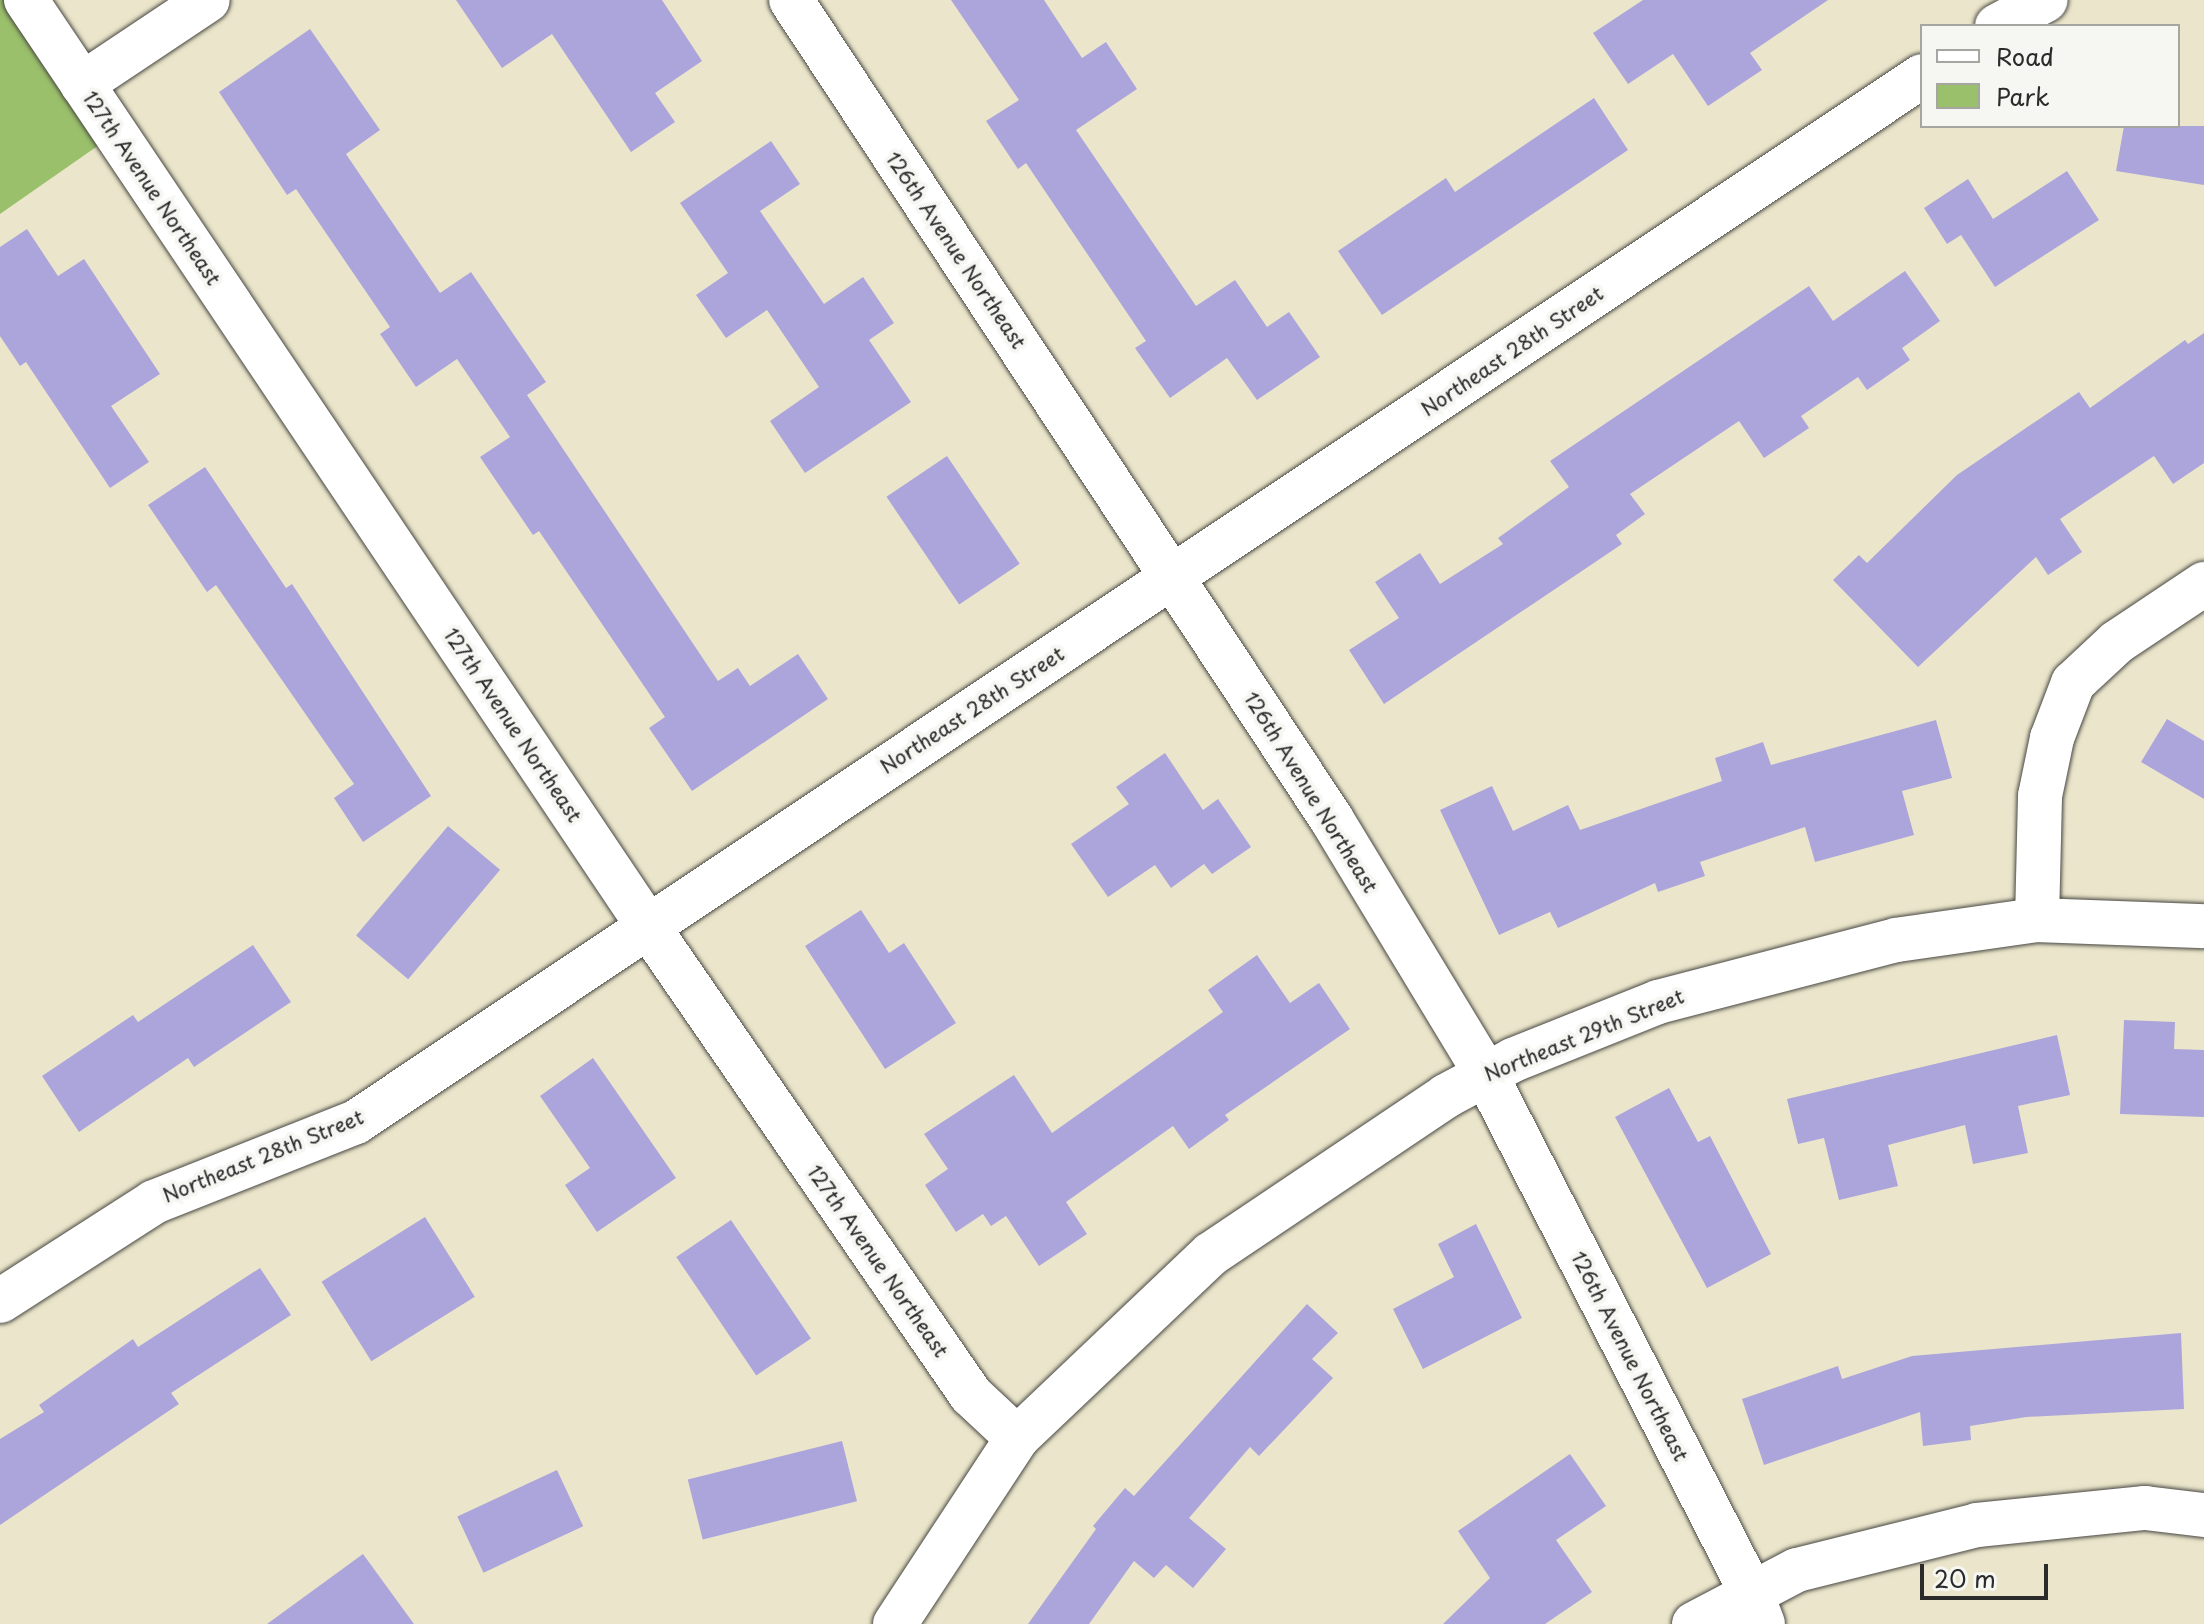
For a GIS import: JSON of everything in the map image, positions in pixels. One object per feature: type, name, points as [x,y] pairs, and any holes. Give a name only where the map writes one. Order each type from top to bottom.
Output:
[{"type":"street","name":"127th Avenue Northeast","points":[[26,0],[647,925],[971,1395],[1017,1438]]},
{"type":"street","points":[[82,84],[208,0]]},
{"type":"street","name":"126th Avenue Northeast","points":[[791,0],[1332,820],[1485,1073],[1756,1607]]},
{"type":"street","points":[[2001,24],[2046,0]]},
{"type":"street","name":"Northeast 28th Street","points":[[0,1301],[154,1202],[356,1122],[1920,77]]},
{"type":"street","points":[[2037,920],[2040,796],[2073,683],[2117,642],[2204,584]]},
{"type":"street","name":"Northeast 29th Street","points":[[895,1624],[1017,1438],[1211,1254],[1346,1160],[1485,1073],[1658,1002],[1778,968],[1896,940],[2037,920],[2204,926]]},
{"type":"street","points":[[1694,1624],[1756,1607],[1797,1570],[1977,1525],[2145,1508],[2204,1515]]},
{"type":"green space","points":[[0,0],[15,0],[109,138],[0,214]]},
{"type":"building","points":[[456,0],[662,0],[702,61],[655,93],[675,122],[631,152],[552,34],[502,68]]},
{"type":"building","points":[[951,0],[1044,0],[1082,58],[1106,42],[1137,89],[1076,130],[1196,306],[1235,280],[1267,327],[1289,312],[1320,357],[1257,400],[1227,358],[1170,398],[1135,348],[1146,341],[1026,163],[1018,169],[986,121],[1019,100]]},
{"type":"building","points":[[1643,0],[1828,0],[1750,53],[1762,70],[1708,106],[1673,54],[1628,84],[1593,33]]},
{"type":"building","points":[[310,29],[380,130],[346,154],[440,293],[471,272],[546,382],[527,395],[718,681],[738,668],[750,686],[798,654],[828,699],[692,791],[649,728],[665,717],[539,531],[533,535],[480,457],[510,437],[457,359],[416,387],[380,334],[390,327],[296,189],[287,195],[219,92]]},
{"type":"building","points":[[1594,98],[1628,150],[1382,315],[1338,251],[1446,178],[1455,192]]},
{"type":"building","points":[[2204,126],[2204,185],[2116,171],[2124,128]]},
{"type":"building","points":[[771,141],[800,184],[760,211],[824,304],[863,277],[894,323],[869,340],[911,402],[805,473],[770,421],[819,387],[767,310],[726,338],[696,295],[728,273],[680,203]]},
{"type":"building","points":[[2067,171],[2099,220],[1995,287],[1961,235],[1947,244],[1924,208],[1968,179],[1993,219]]},
{"type":"building","points":[[27,229],[58,276],[84,259],[160,374],[111,406],[149,462],[110,488],[26,362],[20,366],[0,336],[0,247]]},
{"type":"building","points":[[1905,271],[1940,321],[1902,348],[1910,360],[1867,390],[1858,377],[1801,416],[1809,428],[1764,458],[1739,421],[1630,494],[1645,514],[1616,535],[1622,544],[1384,704],[1349,650],[1399,618],[1375,582],[1420,553],[1440,584],[1503,544],[1498,538],[1569,487],[1550,461],[1809,286],[1833,321]]},
{"type":"building","points":[[2204,333],[2204,463],[2173,484],[2154,456],[2060,519],[2082,552],[2048,575],[2036,557],[1918,667],[1833,580],[1859,555],[1867,563],[1957,475],[2079,392],[2090,408],[2185,340],[2188,344]]},
{"type":"building","points":[[947,456],[1020,564],[959,605],[886,497]]},
{"type":"building","points":[[205,467],[286,588],[292,584],[431,796],[363,842],[334,798],[354,784],[216,585],[207,592],[148,505]]},
{"type":"building","points":[[2167,719],[2204,741],[2204,799],[2141,762]]},
{"type":"building","points":[[1936,720],[1952,778],[1902,791],[1914,835],[1815,862],[1805,827],[1700,862],[1705,876],[1658,892],[1655,883],[1558,928],[1550,912],[1499,935],[1440,810],[1492,786],[1513,831],[1568,805],[1580,830],[1722,781],[1715,758],[1763,742],[1771,765]]},
{"type":"building","points":[[1165,753],[1203,810],[1218,799],[1251,847],[1212,874],[1204,864],[1171,888],[1155,865],[1108,897],[1071,844],[1129,804],[1116,787]]},
{"type":"building","points":[[448,826],[500,870],[408,979],[356,936]]},
{"type":"building","points":[[861,910],[889,953],[904,943],[956,1023],[885,1069],[805,946]]},
{"type":"building","points":[[253,945],[291,1002],[194,1067],[188,1058],[79,1132],[42,1076],[133,1015],[138,1022]]},
{"type":"building","points":[[1257,955],[1290,1003],[1319,983],[1350,1029],[1225,1115],[1229,1120],[1189,1149],[1173,1126],[1066,1202],[1087,1234],[1039,1266],[1006,1216],[991,1226],[983,1214],[956,1232],[925,1185],[948,1169],[924,1134],[1014,1075],[1052,1133],[1223,1012],[1208,990]]},
{"type":"building","points":[[2124,1020],[2175,1022],[2174,1049],[2204,1050],[2204,1117],[2120,1114]]},
{"type":"building","points":[[2057,1035],[2070,1095],[2018,1106],[2028,1153],[1973,1164],[1965,1125],[1888,1145],[1898,1186],[1839,1200],[1824,1138],[1798,1144],[1787,1099]]},
{"type":"building","points":[[593,1058],[676,1178],[597,1232],[565,1185],[590,1168],[540,1096]]},
{"type":"building","points":[[1669,1088],[1698,1142],[1710,1136],[1771,1254],[1707,1288],[1615,1117]]},
{"type":"building","points":[[425,1217],[475,1297],[371,1361],[322,1282]]},
{"type":"building","points":[[731,1220],[811,1339],[756,1375],[676,1257]]},
{"type":"building","points":[[1476,1224],[1522,1318],[1423,1369],[1393,1309],[1454,1277],[1438,1244]]},
{"type":"building","points":[[260,1268],[291,1315],[171,1393],[179,1404],[0,1525],[0,1439],[44,1412],[39,1405],[133,1339],[138,1347]]},
{"type":"building","points":[[1307,1304],[1338,1333],[1312,1359],[1333,1378],[1259,1456],[1250,1447],[1189,1518],[1226,1549],[1193,1588],[1166,1565],[1154,1578],[1134,1561],[1089,1624],[1028,1624],[1096,1529],[1093,1526],[1125,1488],[1134,1496]]},
{"type":"building","points":[[2181,1333],[2184,1409],[2026,1417],[1970,1426],[1971,1440],[1923,1446],[1920,1412],[1764,1465],[1742,1399],[1838,1366],[1842,1379],[1912,1356]]},
{"type":"building","points":[[842,1441],[857,1501],[703,1540],[688,1479]]},
{"type":"building","points":[[1570,1454],[1606,1506],[1556,1540],[1592,1592],[1545,1624],[1443,1624],[1490,1578],[1458,1531]]},
{"type":"building","points":[[557,1470],[583,1526],[484,1573],[457,1516]]},
{"type":"building","points":[[363,1554],[414,1624],[267,1624]]}]
